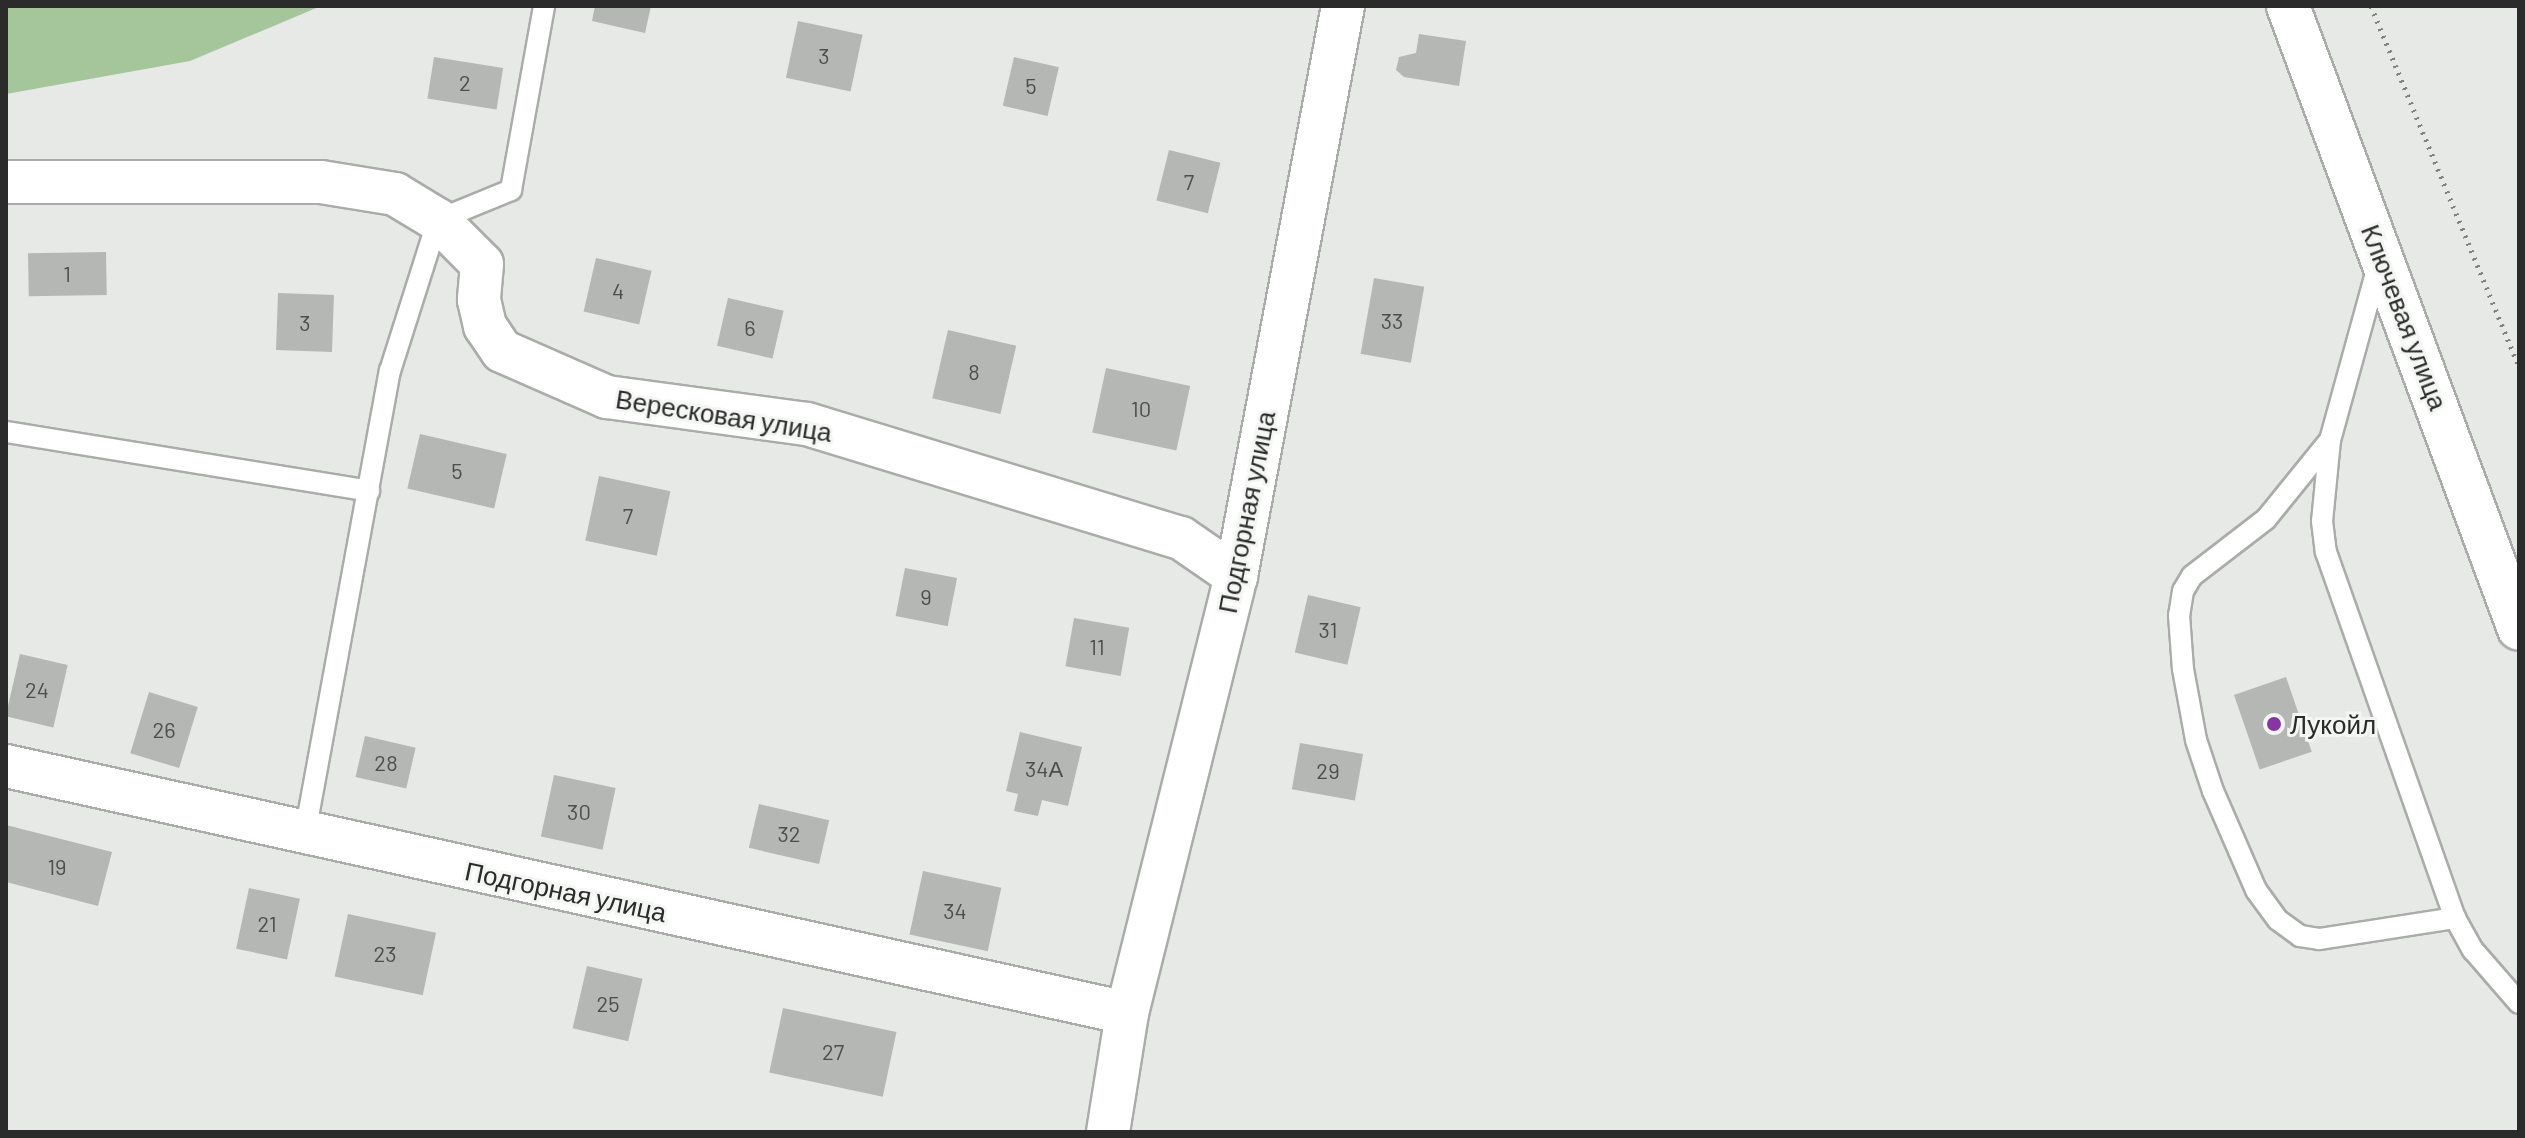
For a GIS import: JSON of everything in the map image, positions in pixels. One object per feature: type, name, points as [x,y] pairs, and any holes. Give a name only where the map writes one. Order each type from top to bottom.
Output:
[{"type":"street","name":"Подгорная улица","points":[[1108,1132],[1127,1013],[1236,576],[1343,6]]},
{"type":"street","name":"Ключевая улица","points":[[2288,6],[2519,629]]},
{"type":"street","name":"Вересковая улица","points":[[6,182],[321,182],[395,194],[438,220],[482,264],[479,300],[485,326],[502,351],[607,397],[807,424],[1181,538],[1236,576]]},
{"type":"street","name":"Подгорная улица","points":[[6,766],[1127,1013]]},
{"type":"lane","points":[[305,833],[390,371],[438,220],[511,190],[544,6]]},
{"type":"lane","points":[[2381,254],[2330,440],[2322,521],[2326,552],[2455,918],[2473,950],[2519,1003]]},
{"type":"lane","points":[[6,432],[369,491]]},
{"type":"lane","points":[[2330,440],[2266,519],[2192,576],[2183,591],[2179,615],[2183,669],[2196,740],[2213,791],[2256,890],[2278,920],[2300,936],[2319,939],[2455,918]]},
{"type":"path","points":[[2371,6],[2519,366]]},
{"type":"green space","points":[[6,6],[321,6],[190,61],[6,94]]},
{"type":"building","points":[[595,6],[651,6],[645,33],[592,21]]},
{"type":"building","points":[[798,21],[863,35],[850,91],[786,78]]},
{"type":"building","points":[[1419,34],[1466,41],[1459,86],[1404,77],[1396,70],[1399,57],[1416,53]]},
{"type":"building","points":[[434,57],[503,68],[497,109],[427,98]]},
{"type":"building","points":[[1014,57],[1059,67],[1048,116],[1003,106]]},
{"type":"building","points":[[1169,150],[1220,163],[1208,213],[1156,200]]},
{"type":"building","points":[[106,252],[107,295],[29,296],[28,253]]},
{"type":"building","points":[[596,258],[652,271],[639,324],[584,312]]},
{"type":"building","points":[[1374,278],[1424,287],[1411,363],[1361,354]]},
{"type":"building","points":[[278,293],[334,295],[332,352],[276,350]]},
{"type":"building","points":[[728,298],[784,311],[773,359],[717,346]]},
{"type":"building","points":[[948,330],[1016,346],[1000,414],[932,398]]},
{"type":"building","points":[[1106,368],[1190,386],[1176,450],[1092,433]]},
{"type":"building","points":[[420,434],[507,454],[494,509],[407,489]]},
{"type":"building","points":[[599,476],[670,491],[657,556],[585,541]]},
{"type":"building","points":[[905,568],[957,578],[948,626],[896,616]]},
{"type":"building","points":[[1308,595],[1361,607],[1347,665],[1295,652]]},
{"type":"building","points":[[1074,618],[1129,628],[1121,676],[1065,666]]},
{"type":"building","points":[[20,654],[68,665],[53,727],[6,716]]},
{"type":"building","name":"Лукойл","points":[[2286,677],[2312,752],[2260,770],[2234,695]]},
{"type":"building","points":[[149,692],[198,707],[179,768],[130,753]]},
{"type":"building","points":[[1020,732],[1082,747],[1068,806],[1042,800],[1038,816],[1014,811],[1018,794],[1006,791]]},
{"type":"building","points":[[365,736],[416,748],[406,789],[356,777]]},
{"type":"building","points":[[1300,743],[1363,754],[1355,800],[1292,789]]},
{"type":"building","points":[[554,775],[616,788],[603,850],[541,837]]},
{"type":"building","points":[[759,804],[829,820],[819,864],[749,848]]},
{"type":"building","points":[[6,825],[112,852],[98,906],[6,882]]},
{"type":"building","points":[[923,871],[1001,888],[988,951],[909,935]]},
{"type":"building","points":[[249,888],[300,899],[287,959],[236,949]]},
{"type":"building","points":[[348,914],[436,933],[423,995],[335,977]]},
{"type":"building","points":[[587,966],[643,979],[628,1041],[573,1028]]},
{"type":"building","points":[[783,1008],[896,1032],[883,1097],[769,1073]]},
{"type":"place","name":"Лукойл","points":[[2274,724]]}]
